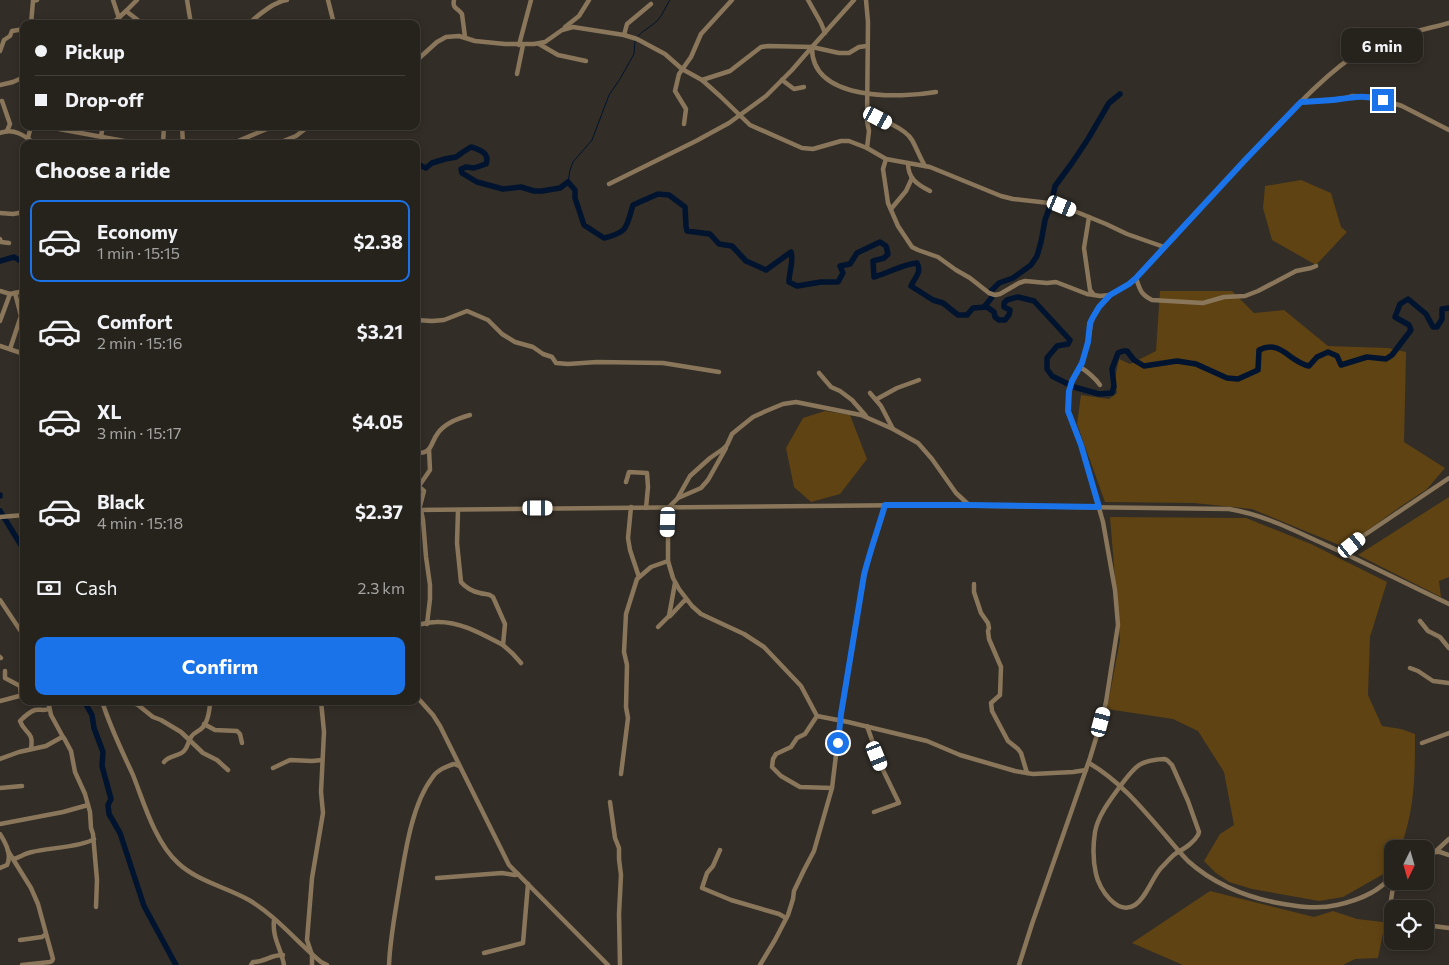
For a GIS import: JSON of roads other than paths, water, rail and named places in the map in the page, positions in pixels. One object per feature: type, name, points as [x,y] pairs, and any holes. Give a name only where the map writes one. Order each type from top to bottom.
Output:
[{"type":"street","points":[[31,20],[33,1],[37,0]]},
{"type":"street","points":[[113,0],[119,18]]},
{"type":"street","points":[[117,20],[137,0]]},
{"type":"street","points":[[187,0],[190,20]]},
{"type":"street","points":[[253,20],[280,0],[287,0]]},
{"type":"street","points":[[328,0],[333,20]]},
{"type":"street","points":[[454,0],[454,7],[462,14],[465,37]]},
{"type":"street","points":[[517,74],[531,0]]},
{"type":"street","points":[[420,57],[442,38],[453,36],[486,42],[521,45],[539,44],[562,30],[579,16],[589,0]]},
{"type":"street","points":[[684,124],[686,109],[676,94],[675,88],[679,74],[691,57],[701,34],[732,0]]},
{"type":"street","points":[[808,0],[825,33]]},
{"type":"street","points":[[609,184],[696,141],[740,116],[766,96],[782,80],[854,0]]},
{"type":"street","points":[[866,0],[867,115],[869,131],[867,148]]},
{"type":"street","points":[[624,35],[627,24],[652,4]]},
{"type":"street","points":[[126,12],[138,20]]},
{"type":"street","points":[[1443,25],[1449,19]]},
{"type":"street","points":[[1019,965],[1089,763],[1106,702],[1118,625],[1115,590],[1103,522],[1081,445],[1068,411],[1069,391],[1080,367],[1088,342],[1090,323],[1099,307],[1110,295],[1136,278],[1301,102],[1349,59],[1369,47],[1387,40],[1449,23]]},
{"type":"street","points":[[562,30],[573,27],[624,35],[640,40],[664,54],[682,69],[702,80],[746,122],[802,148],[813,149],[845,141],[867,148],[886,159],[925,166],[1001,196],[1050,203],[1164,247]]},
{"type":"street","points":[[0,52],[4,40],[10,36],[12,31],[20,30]]},
{"type":"street","points":[[539,44],[558,55],[586,61]]},
{"type":"street","points":[[702,80],[730,71],[764,47],[812,47],[839,53],[849,53],[859,47],[867,46]]},
{"type":"street","points":[[812,47],[814,63],[826,78],[844,88],[868,94],[892,96],[916,96],[923,93],[936,92]]},
{"type":"street","points":[[0,84],[20,79]]},
{"type":"street","points":[[782,80],[794,89],[804,87]]},
{"type":"street","points":[[1301,102],[1342,99],[1353,96],[1373,97],[1402,106],[1449,130]]},
{"type":"street","points":[[2,101],[10,124],[7,131]]},
{"type":"street","points":[[867,115],[878,118],[904,132],[912,139],[925,166]]},
{"type":"street","points":[[28,138],[30,130]]},
{"type":"street","points":[[65,130],[120,140]]},
{"type":"street","points":[[101,136],[102,130]]},
{"type":"street","points":[[240,140],[261,130]]},
{"type":"street","points":[[286,140],[304,130]]},
{"type":"street","points":[[0,133],[7,131],[18,133],[30,140]]},
{"type":"street","points":[[886,159],[883,169],[886,196],[898,226],[912,247],[938,257],[989,293],[995,295],[1025,281],[1039,283],[1056,282],[1087,294],[1110,295]]},
{"type":"street","points":[[908,163],[908,169],[912,178],[930,191]]},
{"type":"street","points":[[891,209],[906,191],[912,178]]},
{"type":"street","points":[[0,213],[20,213]]},
{"type":"street","points":[[1089,217],[1085,254],[1090,290],[1094,295]]},
{"type":"street","points":[[0,239],[1,242],[9,243]]},
{"type":"street","points":[[1136,278],[1140,291],[1144,296],[1152,300],[1203,303],[1224,297],[1245,296],[1296,270],[1316,266]]},
{"type":"street","points":[[0,292],[20,292]]},
{"type":"street","points":[[0,321],[12,293]]},
{"type":"street","points":[[12,293],[20,313]]},
{"type":"street","points":[[420,320],[444,320],[467,311],[488,320],[502,334],[515,342],[532,347],[552,358],[556,363],[663,363],[719,372]]},
{"type":"street","points":[[10,349],[20,319]]},
{"type":"street","points":[[0,346],[20,353]]},
{"type":"street","points":[[1080,367],[1087,371],[1100,386]]},
{"type":"street","points":[[819,373],[831,387],[852,400],[867,417]]},
{"type":"street","points":[[876,399],[897,388],[919,380]]},
{"type":"street","points":[[870,393],[876,399],[893,430]]},
{"type":"street","points":[[677,499],[701,488],[708,480],[732,434],[753,417],[786,403],[796,402],[867,417],[918,444],[932,459],[956,493],[969,505]]},
{"type":"street","points":[[420,453],[426,452],[429,449],[442,428],[458,418],[470,415]]},
{"type":"street","points":[[727,446],[690,476],[677,499],[668,508],[668,561],[675,583],[687,600],[701,614],[744,634],[764,647],[801,686],[817,716]]},
{"type":"street","points":[[420,482],[430,470],[429,449]]},
{"type":"street","points":[[626,482],[630,472],[648,473],[646,508]]},
{"type":"street","points":[[1348,555],[1352,545],[1363,536],[1449,478]]},
{"type":"street","points":[[420,487],[425,494],[420,507]]},
{"type":"street","points":[[760,965],[786,918],[794,892],[814,851],[832,788],[864,575],[885,505]]},
{"type":"street","points":[[420,510],[969,505],[1189,508],[1239,511],[1273,521],[1449,604]]},
{"type":"street","points":[[631,507],[628,538],[639,577]]},
{"type":"street","points":[[458,510],[457,543],[461,582],[468,588],[480,593],[490,594],[493,597],[505,624],[503,645]]},
{"type":"street","points":[[420,512],[423,520],[430,584],[427,624]]},
{"type":"street","points":[[2,517],[20,515]]},
{"type":"street","points":[[621,774],[628,718],[626,707],[627,666],[624,652],[626,614],[637,579],[651,567],[668,561]]},
{"type":"street","points":[[669,616],[675,583]]},
{"type":"street","points":[[974,584],[974,592],[988,623],[989,639],[1001,667],[1000,695],[992,703],[992,711],[1008,741],[1021,753],[1027,773]]},
{"type":"street","points":[[658,627],[687,600]]},
{"type":"street","points":[[0,601],[20,630]]},
{"type":"street","points":[[1420,621],[1428,632],[1439,636],[1449,648]]},
{"type":"street","points":[[420,625],[436,622],[470,628],[503,645],[521,663]]},
{"type":"street","points":[[1410,668],[1433,681],[1449,683]]},
{"type":"street","points":[[5,671],[5,678],[20,686]]},
{"type":"street","points":[[0,701],[20,696]]},
{"type":"street","points":[[420,701],[436,720],[509,865],[606,964]]},
{"type":"street","points":[[48,705],[71,751],[75,772],[88,805],[94,839],[97,880],[96,907]]},
{"type":"street","points":[[103,705],[152,824],[178,863],[192,873],[248,900],[266,912],[312,955],[327,965]]},
{"type":"street","points":[[138,705],[153,717],[181,732],[203,753],[216,760],[228,770]]},
{"type":"street","points":[[164,762],[168,758],[184,751],[195,732],[203,727],[210,712],[210,705]]},
{"type":"street","points":[[312,965],[312,955],[307,940],[312,878],[323,814],[320,798],[324,740],[322,705]]},
{"type":"street","points":[[31,749],[32,740],[30,734],[24,729],[20,721],[27,714],[37,710],[49,709]]},
{"type":"street","points":[[817,716],[927,741],[960,755],[1015,771],[1059,773],[1086,770]]},
{"type":"street","points":[[817,716],[805,734],[797,738],[791,747],[776,754],[772,767],[781,776],[800,787],[832,788]]},
{"type":"street","points":[[204,724],[216,731],[237,731],[240,734],[242,743]]},
{"type":"street","points":[[867,726],[882,768],[898,803],[874,812]]},
{"type":"street","points":[[1422,743],[1449,733]]},
{"type":"street","points":[[0,759],[46,746],[63,737]]},
{"type":"street","points":[[1164,759],[1171,762],[1199,832],[1196,838],[1179,852],[1158,872],[1134,906],[1118,906],[1107,896],[1098,882],[1094,865],[1095,831],[1098,822],[1120,786],[1141,763],[1164,759]]},
{"type":"street","points":[[273,768],[290,760],[322,760]]},
{"type":"street","points":[[1089,763],[1120,786],[1179,852],[1198,869],[1219,883],[1258,898],[1300,907],[1320,908],[1357,900],[1384,883]]},
{"type":"street","points":[[389,965],[391,933],[407,844],[419,804],[432,778],[439,770],[454,764],[460,766]]},
{"type":"street","points":[[0,788],[22,786]]},
{"type":"street","points":[[610,802],[615,838],[619,848],[621,875],[619,914],[620,965]]},
{"type":"street","points":[[0,824],[63,812],[88,805]]},
{"type":"street","points":[[0,834],[8,851],[31,888],[41,912],[52,961],[22,965]]},
{"type":"street","points":[[14,859],[32,852],[94,839]]},
{"type":"street","points":[[1434,852],[1449,840]]},
{"type":"street","points":[[720,850],[713,866],[707,873],[702,888],[731,900],[779,914],[786,918]]},
{"type":"street","points":[[0,868],[8,863],[8,851]]},
{"type":"street","points":[[1434,852],[1449,855]]},
{"type":"street","points":[[437,878],[502,873],[518,874]]},
{"type":"street","points":[[484,953],[521,944],[524,941],[528,884]]},
{"type":"street","points":[[274,920],[275,937],[284,965]]},
{"type":"street","points":[[1434,926],[1449,928]]},
{"type":"street","points":[[20,940],[42,937],[46,934]]},
{"type":"street","points":[[250,965],[253,962],[263,962],[271,956],[282,955]]},
{"type":"waterway","points":[[637,37],[657,21],[670,0]]},
{"type":"waterway","points":[[568,182],[573,162],[592,140],[609,95],[634,54],[635,40]]},
{"type":"waterway","points":[[984,307],[993,296],[991,291],[999,283],[1013,278],[1031,265],[1037,256],[1055,186],[1088,139],[1109,103],[1120,94]]},
{"type":"waterway","points":[[420,165],[426,168],[432,163],[456,157],[471,147],[481,151],[487,157],[486,164],[474,168],[466,167],[461,169],[462,173],[477,182],[503,189],[521,187],[534,191],[560,188],[568,182],[575,190],[575,198],[584,225],[604,238],[612,236],[625,228],[633,205],[658,194],[669,195],[685,207],[687,231],[710,234],[719,244],[732,246],[746,261],[766,270],[791,252],[789,282],[797,286],[821,282],[838,282],[843,273],[840,266],[850,264],[857,253],[880,242],[886,246],[888,254],[884,258],[873,261],[874,277],[906,265],[917,263],[919,269],[911,286],[933,300],[943,303],[958,315],[967,315],[973,308],[987,307],[994,312],[995,317],[999,320],[1005,320],[1010,310],[1004,307],[1004,303],[1007,300],[1018,297],[1034,301],[1070,340],[1068,344],[1057,346],[1047,358],[1047,369],[1052,376],[1074,387],[1099,394],[1112,393],[1114,386],[1112,369],[1118,353],[1123,351],[1127,351],[1134,360],[1144,366],[1177,361],[1196,364],[1227,378],[1238,379],[1258,370],[1259,350],[1267,347],[1279,349],[1302,364],[1309,366],[1317,357],[1328,352],[1337,356],[1341,365],[1367,357],[1386,359],[1392,355],[1411,330],[1409,325],[1395,317],[1400,304],[1408,299],[1426,314],[1433,327],[1437,327],[1442,319],[1442,309],[1449,308]]},
{"type":"waterway","points":[[0,261],[14,257],[20,261]]},
{"type":"waterway","points":[[0,511],[20,544]]},
{"type":"waterway","points":[[86,705],[92,715],[94,728],[103,752],[102,766],[111,799],[108,805],[109,814],[120,833],[144,906],[176,965]]}]
